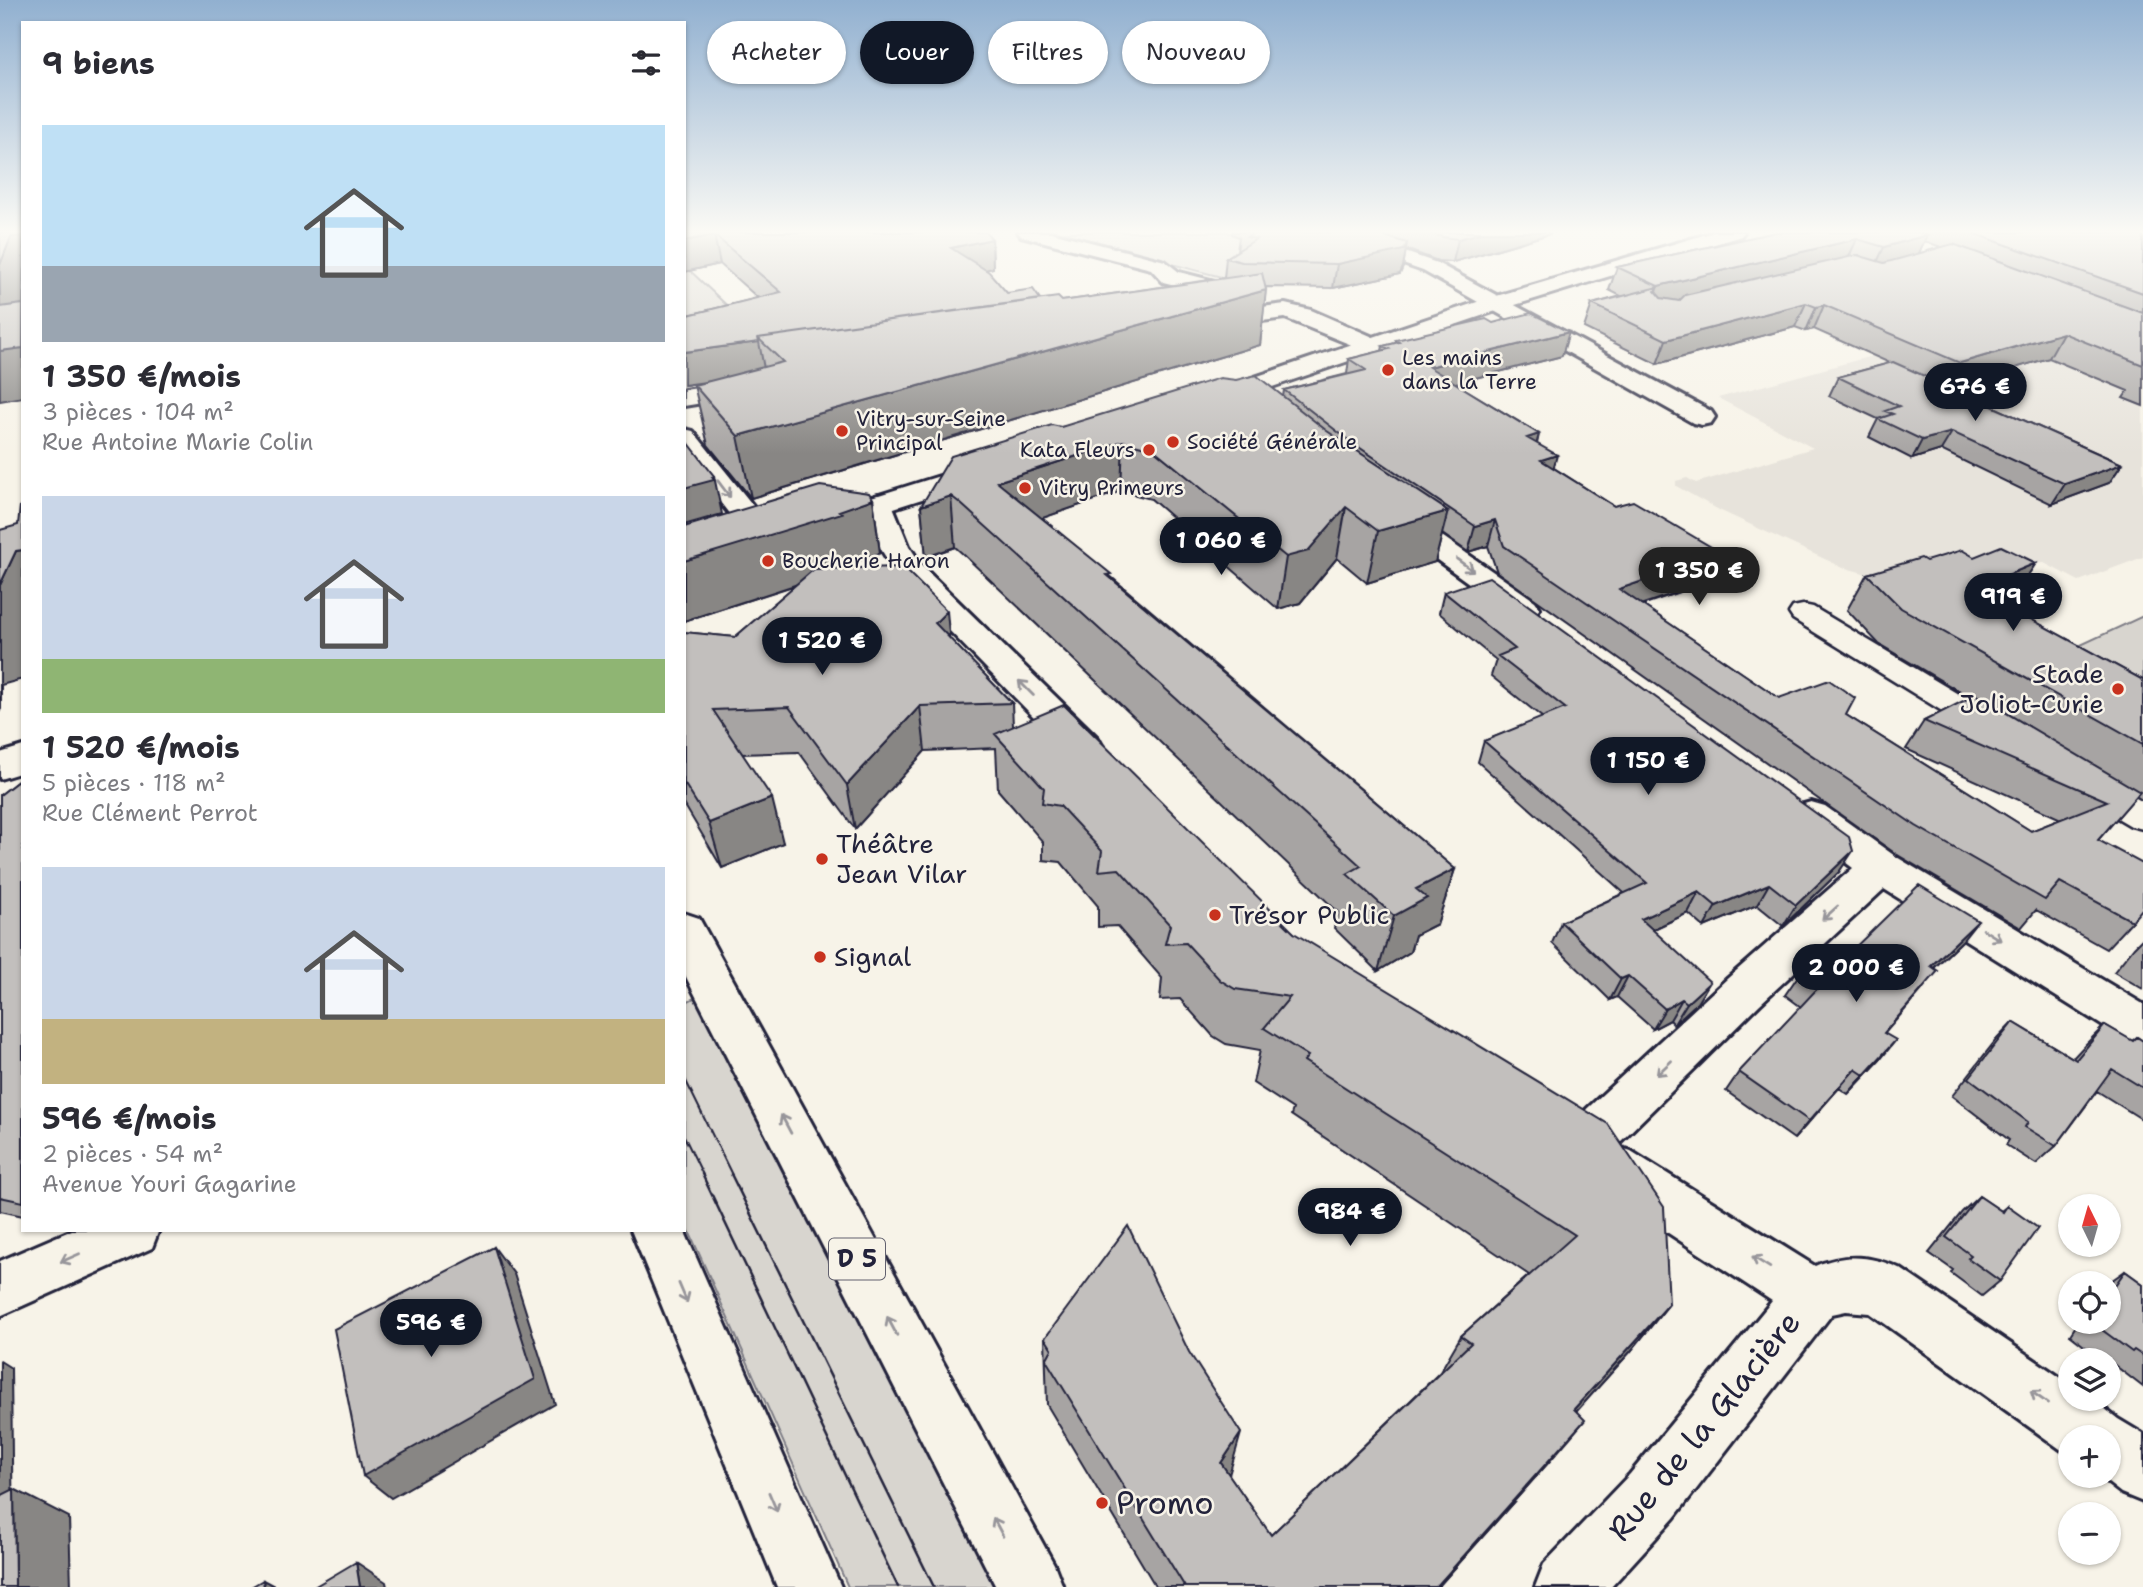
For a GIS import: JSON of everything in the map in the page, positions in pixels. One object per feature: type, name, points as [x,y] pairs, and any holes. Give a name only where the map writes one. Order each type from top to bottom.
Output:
[{"type":"street","points":[[1267,306],[1273,311]]},
{"type":"street","points":[[1195,405],[1247,403],[1372,345],[1488,306]]},
{"type":"street","points":[[1498,306],[1702,417]]},
{"type":"street","points":[[1194,322],[1273,311],[1303,315],[1372,345]]},
{"type":"street","points":[[686,398],[774,385]]},
{"type":"street","points":[[686,439],[776,537],[1009,463]]},
{"type":"street","points":[[1364,495],[1553,629]]},
{"type":"street","points":[[878,504],[894,546],[911,573],[1117,779]]},
{"type":"street","points":[[1803,613],[2022,746]]},
{"type":"street","points":[[0,766],[21,760]]},
{"type":"street","points":[[2058,767],[2143,817]]},
{"type":"street","points":[[1790,801],[1881,867],[2143,1027]]},
{"type":"street","points":[[1881,867],[1744,991],[1564,1136],[1812,1295],[1827,1287],[1845,1283],[1862,1283],[1882,1288],[2078,1425]]},
{"type":"street","name":"D 5","points":[[686,934],[1031,1587]]},
{"type":"street","points":[[0,1289],[128,1232]]},
{"type":"street","points":[[658,1232],[809,1587]]},
{"type":"street","name":"Rue de la Glacière","points":[[1567,1587],[1652,1496],[1812,1295]]},
{"type":"street","points":[[2121,1455],[2143,1471]]},
{"type":"shaded area","points":[[686,306],[727,306],[738,316],[686,328]]},
{"type":"shaded area","points":[[2056,306],[2143,339],[2143,557],[2079,581],[2044,563],[1888,577],[1842,567],[1719,510],[1676,486],[1676,481],[1687,478],[1696,483],[1813,448],[1718,398]]},
{"type":"shaded area","name":"Stade Joliot-Curie","points":[[2143,616],[2143,717],[2044,662]]},
{"type":"shaded area","points":[[698,996],[999,1587],[848,1587],[686,1224],[686,1002]]},
{"type":"building","points":[[21,306],[21,348],[0,351],[0,307]]},
{"type":"building","points":[[724,306],[989,306],[758,338],[759,342],[686,352],[686,316]]},
{"type":"building","points":[[992,306],[1208,306],[738,436],[694,385],[783,362],[758,338]]},
{"type":"building","points":[[1596,306],[1794,306],[1666,340]]},
{"type":"building","points":[[1826,306],[2124,306],[2143,313],[2143,365],[2063,333],[1960,363]]},
{"type":"building","points":[[1531,313],[1569,332],[1429,367],[1539,434],[1527,438],[1557,455],[1541,460],[1614,506],[1633,501],[1723,554],[1619,589],[1779,698],[1829,680],[1855,698],[1846,715],[2031,831],[2107,801],[1924,721],[1969,698],[1971,700],[1976,695],[2140,792],[2098,840],[2143,864],[2143,908],[2132,921],[2060,882],[2045,900],[1916,826],[1504,546],[1495,520],[1475,526],[1347,439],[1284,390],[1366,370],[1349,359],[1389,349],[1383,346],[1399,342],[1396,340],[1486,319],[1493,323]]},
{"type":"building","points":[[1893,362],[2122,464],[2065,484],[1952,432],[1922,440],[1878,419],[1893,414],[1885,411],[1899,406],[1838,377]]},
{"type":"building","points":[[1256,375],[1327,431],[1448,511],[1378,531],[1346,507],[1308,551],[1286,557],[1153,449],[1123,441],[997,482],[1111,574],[1107,575],[1455,869],[1416,889],[1427,898],[1394,916],[1347,874],[1361,866],[960,503],[951,496],[921,506],[951,456],[1052,425],[1061,427],[1220,378],[1236,380]]},
{"type":"building","points":[[686,440],[714,476],[714,480],[686,487]]},
{"type":"building","points":[[820,486],[869,493],[873,499],[839,511],[842,513],[686,560],[686,526]]},
{"type":"building","points":[[20,506],[21,550],[16,551],[0,585],[0,530],[18,525]]},
{"type":"building","points":[[2001,546],[2036,563],[1981,586],[2022,608],[2014,610],[2143,680],[2143,744],[1901,608],[1867,574],[1921,558],[1926,561],[1962,550],[1974,557]]},
{"type":"building","points":[[903,567],[947,611],[935,623],[1012,703],[920,706],[847,785],[789,707],[713,710],[772,798],[709,823],[686,786],[686,632],[735,637],[814,569]]},
{"type":"building","points":[[1489,577],[1849,837],[1853,851],[1796,905],[1769,884],[1716,906],[1699,892],[1641,919],[1710,982],[1687,1003],[1682,999],[1665,1009],[1628,976],[1621,979],[1561,922],[1647,883],[1484,741],[1565,708],[1498,656],[1515,649],[1444,592]]},
{"type":"building","points":[[1064,705],[1294,933],[1608,1124],[1664,1207],[1669,1304],[1574,1409],[1585,1420],[1436,1587],[1185,1587],[1046,1360],[1052,1349],[1045,1338],[1128,1226],[1189,1352],[1241,1433],[1221,1463],[1271,1535],[1471,1343],[1461,1336],[1575,1235],[1304,1061],[1308,1056],[1264,1028],[1290,997],[1235,989],[1220,980],[1186,943],[1165,944],[1170,925],[1119,869],[1099,871],[1102,851],[1060,806],[1042,803],[1044,788],[995,734]]},
{"type":"building","points":[[21,779],[21,1202],[0,1197],[0,795]]},
{"type":"building","points":[[1919,885],[1978,921],[1931,966],[1938,971],[1884,1033],[1896,1040],[1864,1075],[1855,1069],[1809,1121],[1739,1072],[1817,989],[1798,976],[1821,952],[1838,964]]},
{"type":"building","points":[[2013,1022],[2076,1060],[2105,1025],[2133,1041],[2137,1037],[2143,1041],[2143,1088],[2112,1069],[2056,1146],[2025,1127],[2028,1122],[1969,1078]]},
{"type":"building","points":[[1979,1196],[2003,1212],[2007,1206],[2038,1228],[2000,1281],[1968,1258],[1971,1255],[1946,1237]]},
{"type":"building","points":[[494,1247],[535,1379],[363,1476],[334,1329]]},
{"type":"building","points":[[2125,1271],[2143,1284],[2143,1356],[2134,1350],[2132,1352],[2108,1334],[2121,1334],[2121,1277]]},
{"type":"building","points":[[14,1489],[15,1587],[0,1587],[0,1496]]},
{"type":"building","points":[[356,1562],[360,1587],[314,1587]]},
{"type":"building","points":[[263,1580],[264,1587],[251,1587]]},
{"type":"tram line","points":[[686,1081],[732,1175]]},
{"type":"tram line","points":[[686,1140],[703,1175]]},
{"type":"tram line","points":[[702,1174],[898,1587]]},
{"type":"tram line","points":[[731,1174],[934,1587]]},
{"type":"place","name":"Les mains dans la Terre","points":[[1388,370]]},
{"type":"place","name":"Vitry-sur-Seine Principal","points":[[842,431]]},
{"type":"place","name":"Société Générale","points":[[1173,442]]},
{"type":"place","name":"Kata Fleurs","points":[[1149,450]]},
{"type":"place","name":"Vitry Primeurs","points":[[1025,488]]},
{"type":"place","name":"Boucherie Haron","points":[[768,561]]},
{"type":"place","name":"Stade Joliot-Curie","points":[[2118,689]]},
{"type":"place","name":"Théâtre Jean Vilar","points":[[822,859]]},
{"type":"place","name":"Trésor Public","points":[[1215,915]]},
{"type":"place","name":"Signal","points":[[820,957]]},
{"type":"place","name":"Promo","points":[[1102,1503]]}]
